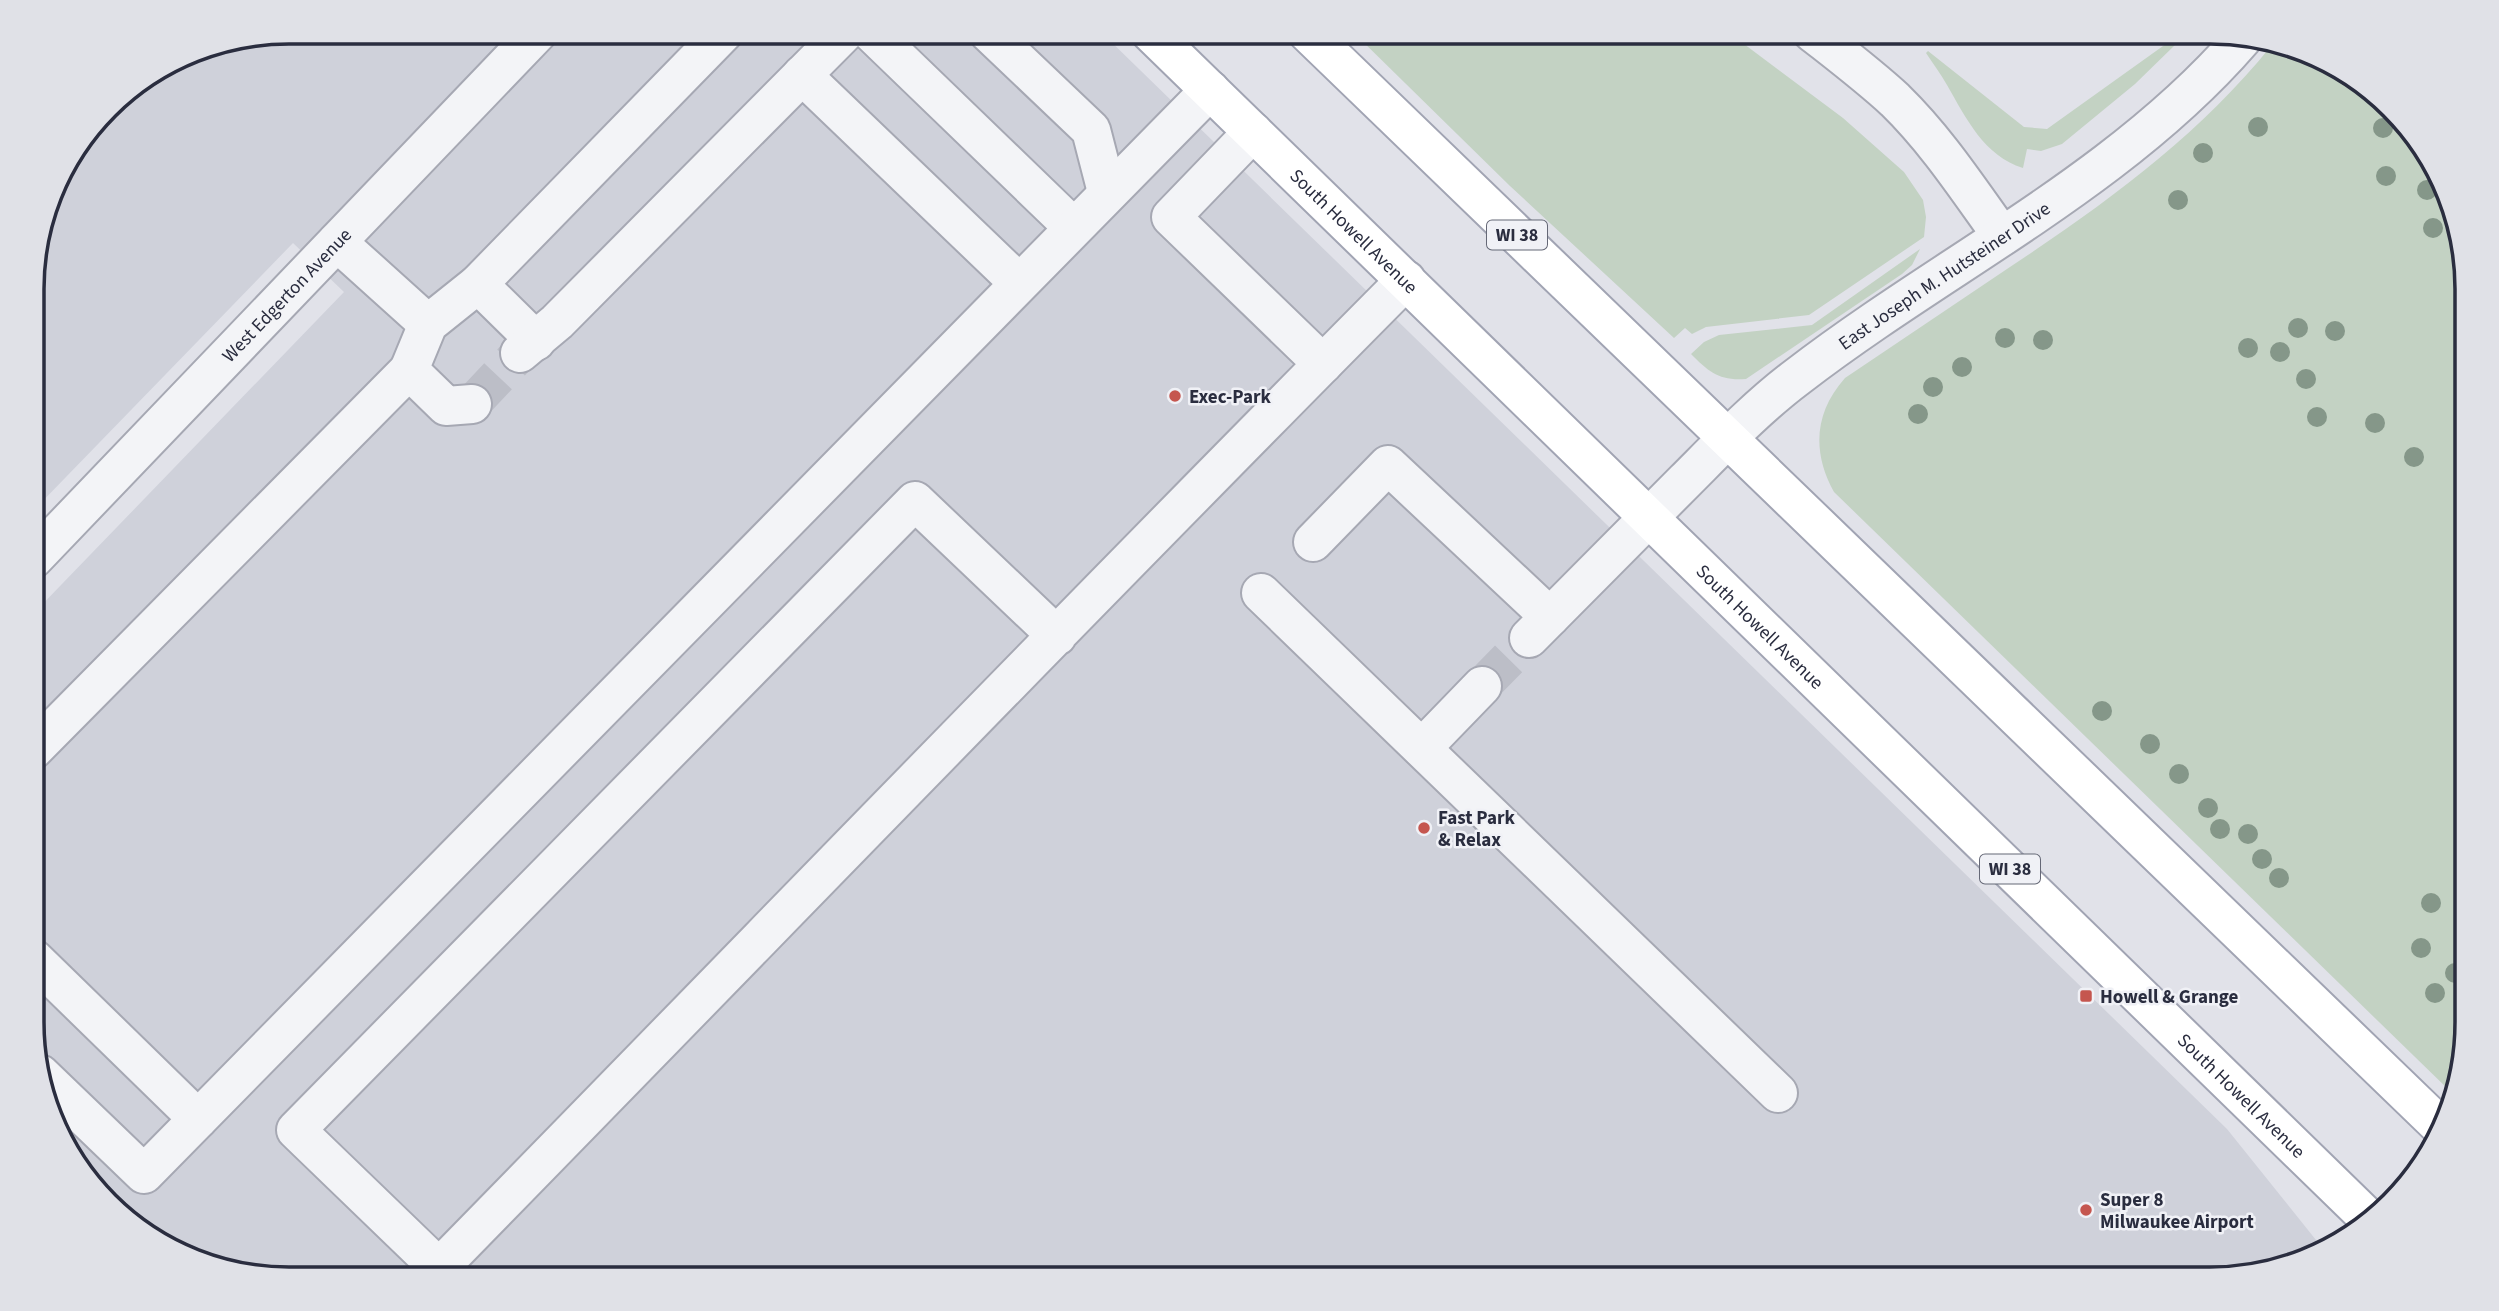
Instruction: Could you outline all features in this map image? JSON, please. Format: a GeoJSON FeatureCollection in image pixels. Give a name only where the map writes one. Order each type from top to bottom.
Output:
{"type":"FeatureCollection","features":[{"type":"Feature","properties":{"kind":"main road","name":"South Howell Avenue"},"geometry":{"type":"LineString","coordinates":[[1162,44],[2363,1213]]}},
{"type":"Feature","properties":{"kind":"main road","name":"WI 38"},"geometry":{"type":"LineString","coordinates":[[1319,44],[2434,1121]]}},
{"type":"Feature","properties":{"kind":"street","name":"West Edgerton Avenue"},"geometry":{"type":"LineString","coordinates":[[44,548],[527,44]]}},
{"type":"Feature","properties":{"kind":"street"},"geometry":{"type":"LineString","coordinates":[[44,739],[409,370],[428,324],[478,284],[712,44]]}},
{"type":"Feature","properties":{"kind":"street"},"geometry":{"type":"LineString","coordinates":[[478,284],[528,347],[558,322],[833,44]]}},
{"type":"Feature","properties":{"kind":"street"},"geometry":{"type":"LineString","coordinates":[[883,44],[1073,227]]}},
{"type":"Feature","properties":{"kind":"street"},"geometry":{"type":"LineString","coordinates":[[1001,44],[1091,130],[1107,192]]}},
{"type":"Feature","properties":{"kind":"street"},"geometry":{"type":"LineString","coordinates":[[1827,44],[1868,76],[1920,127],[1948,160],[2002,236]]}},
{"type":"Feature","properties":{"kind":"street","name":"East Joseph M. Hutsteiner Drive"},"geometry":{"type":"LineString","coordinates":[[1313,542],[1388,465],[1539,628],[1727,439],[1796,377],[2104,167],[2168,113],[2235,46]]}},
{"type":"Feature","properties":{"kind":"street"},"geometry":{"type":"LineString","coordinates":[[802,75],[1018,282]]}},
{"type":"Feature","properties":{"kind":"street"},"geometry":{"type":"LineString","coordinates":[[53,1086],[144,1174],[1018,282],[1210,90]]}},
{"type":"Feature","properties":{"kind":"street"},"geometry":{"type":"LineString","coordinates":[[1254,132],[1171,218],[1323,364]]}},
{"type":"Feature","properties":{"kind":"street"},"geometry":{"type":"LineString","coordinates":[[337,242],[428,324]]}},
{"type":"Feature","properties":{"kind":"street"},"geometry":{"type":"LineString","coordinates":[[440,1267],[1405,280]]}},
{"type":"Feature","properties":{"kind":"street"},"geometry":{"type":"LineString","coordinates":[[409,370],[446,406],[472,404]]}},
{"type":"Feature","properties":{"kind":"street"},"geometry":{"type":"LineString","coordinates":[[438,1267],[296,1130],[915,501],[1057,636]]}},
{"type":"Feature","properties":{"kind":"street"},"geometry":{"type":"LineString","coordinates":[[1261,593],[1778,1093]]}},
{"type":"Feature","properties":{"kind":"street"},"geometry":{"type":"LineString","coordinates":[[1422,748],[1482,686]]}},
{"type":"Feature","properties":{"kind":"street"},"geometry":{"type":"LineString","coordinates":[[44,969],[198,1119]]}},
{"type":"Feature","properties":{"kind":"shaded area"},"geometry":{"type":"Polygon","coordinates":[[[288,44],[1113,44],[2227,1129],[2318,1242],[2258,1263],[2227,1267],[272,1267],[241,1263],[180,1242],[127,1207],[104,1184],[69,1131],[48,1070],[44,1023],[44,603],[344,292],[293,243],[44,500],[44,272],[52,225],[69,180],[94,139],[127,104],[180,69],[241,48],[288,44]]]}},
{"type":"Feature","properties":{"kind":"green space"},"geometry":{"type":"Polygon","coordinates":[[[1365,44],[1744,44],[1843,118],[1904,172],[1923,200],[1926,217],[1924,237],[1809,315],[1706,327],[1692,334],[1685,328],[1674,338],[1510,186],[1365,44]]]}},
{"type":"Feature","properties":{"kind":"green space"},"geometry":{"type":"Polygon","coordinates":[[[2166,44],[2175,45],[2135,84],[2062,144],[2041,151],[2027,149],[2023,168],[1997,155],[1987,145],[1961,110],[1926,53],[1928,51],[2024,127],[2047,129],[2166,44]]]}},
{"type":"Feature","properties":{"kind":"green space"},"geometry":{"type":"Polygon","coordinates":[[[2267,51],[2319,69],[2346,85],[2372,104],[2405,139],[2437,195],[2447,225],[2455,288],[2455,1023],[2446,1088],[1834,492],[1822,462],[1822,419],[1827,405],[1845,378],[2112,196],[2180,140],[2267,51]]]}},
{"type":"Feature","properties":{"kind":"green space"},"geometry":{"type":"Polygon","coordinates":[[[1920,249],[1912,265],[1902,274],[1746,379],[1721,377],[1703,366],[1691,354],[1704,342],[1719,335],[1812,325],[1920,249]]]}},
{"type":"Feature","properties":{"kind":"tunnel"},"geometry":{"type":"LineString","coordinates":[[472,404],[520,353]]}},
{"type":"Feature","properties":{"kind":"tunnel"},"geometry":{"type":"LineString","coordinates":[[1482,686],[1529,638]]}},
{"type":"Feature","properties":{"kind":"place","name":"Exec-Park"},"geometry":{"type":"Point","coordinates":[1175,396]}},
{"type":"Feature","properties":{"kind":"place","name":"Fast Park & Relax"},"geometry":{"type":"Point","coordinates":[1424,828]}},
{"type":"Feature","properties":{"kind":"place","name":"Howell & Grange"},"geometry":{"type":"Point","coordinates":[2086,996]}},
{"type":"Feature","properties":{"kind":"place","name":"Super 8 Milwaukee Airport"},"geometry":{"type":"Point","coordinates":[2086,1210]}}]}
